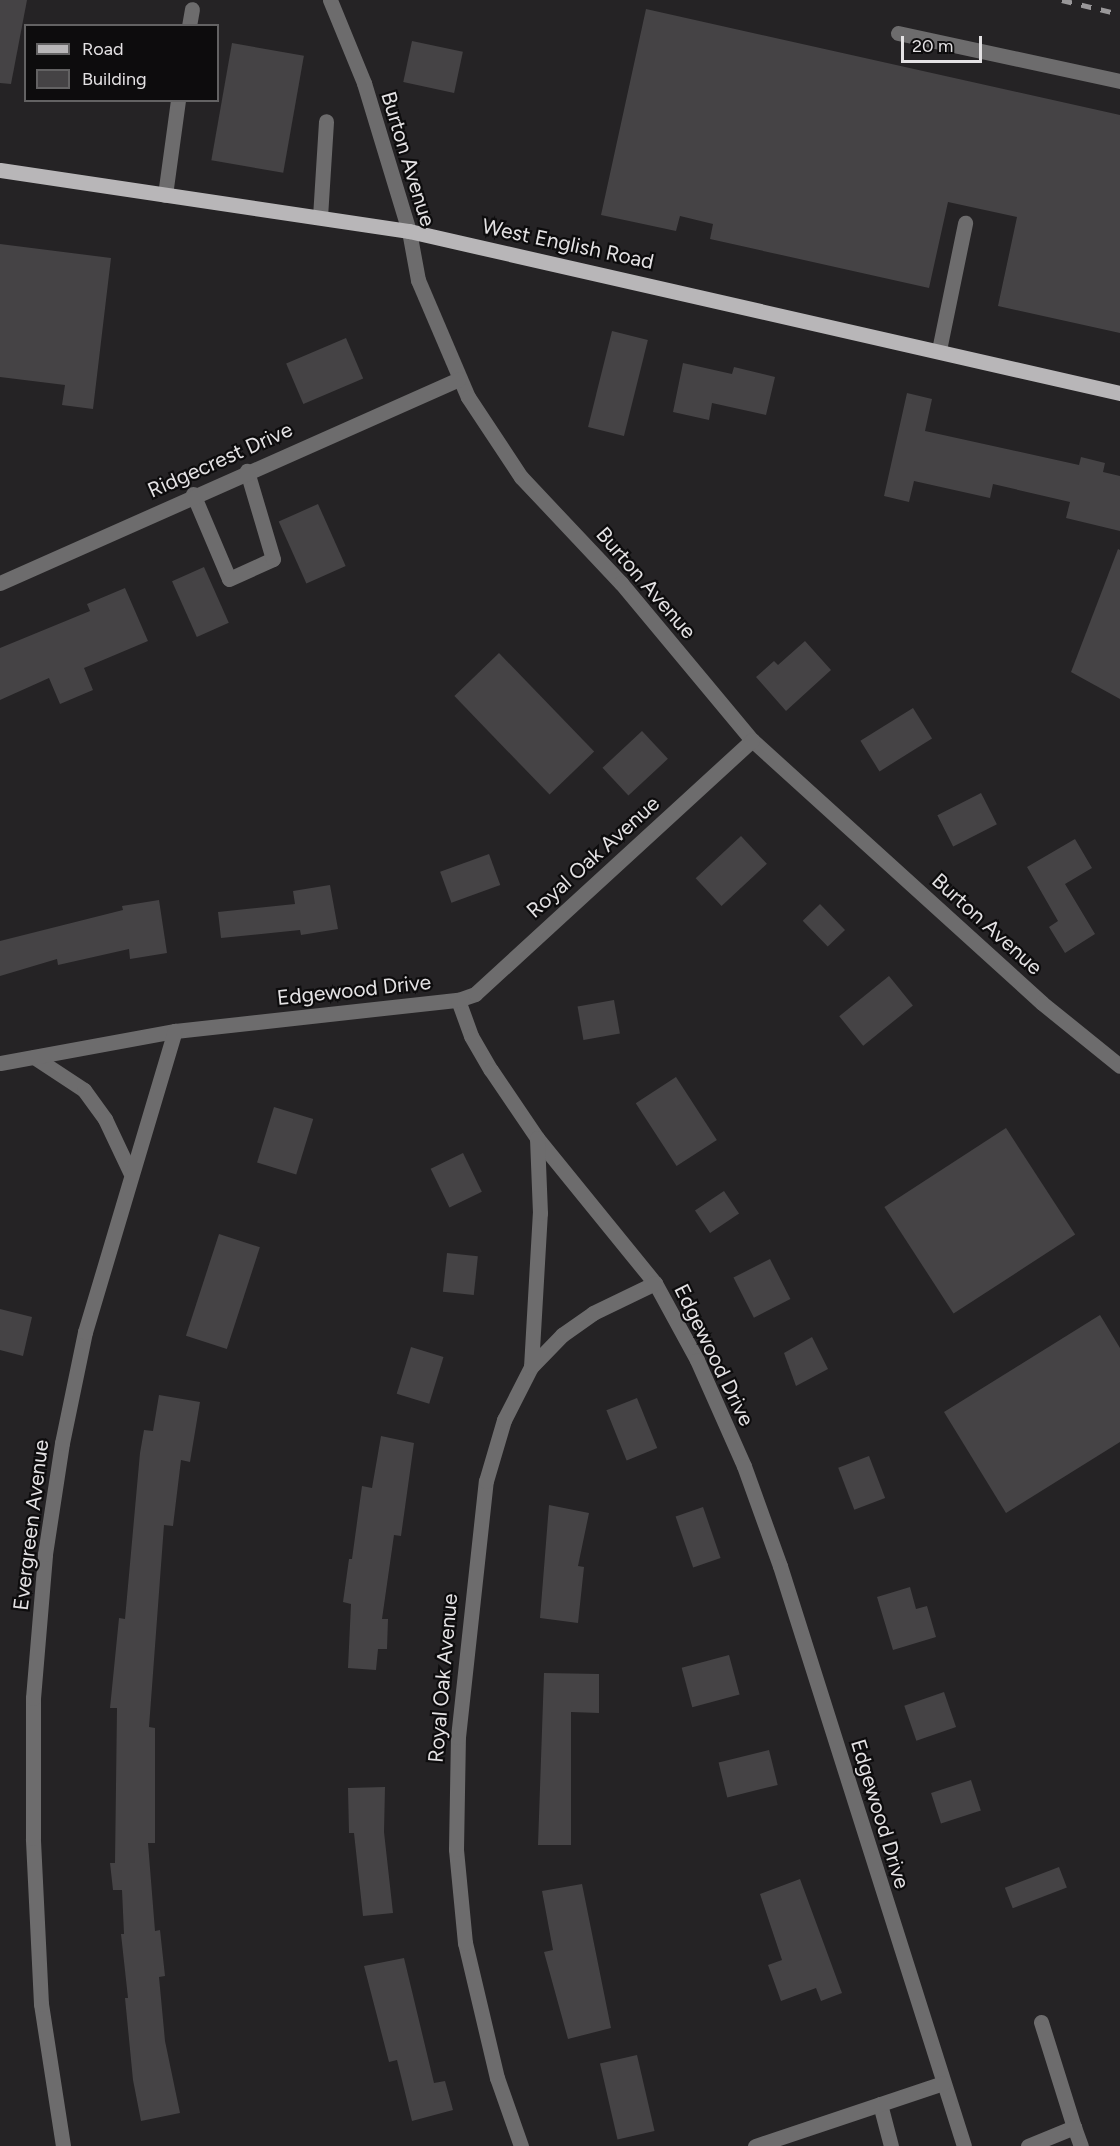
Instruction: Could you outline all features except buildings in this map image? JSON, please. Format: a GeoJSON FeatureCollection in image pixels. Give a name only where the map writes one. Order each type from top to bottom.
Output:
{"type":"FeatureCollection","features":[{"type":"Feature","properties":{"kind":"main road","name":"West English Road"},"geometry":{"type":"LineString","coordinates":[[0,170],[409,231],[1120,393]]}},
{"type":"Feature","properties":{"kind":"street","name":"Burton Avenue"},"geometry":{"type":"LineString","coordinates":[[330,0],[364,83],[409,231],[418,280],[459,379],[521,477],[621,583],[752,740],[1042,1002],[1120,1066]]}},
{"type":"Feature","properties":{"kind":"street"},"geometry":{"type":"LineString","coordinates":[[189,24],[192,9]]}},
{"type":"Feature","properties":{"kind":"street"},"geometry":{"type":"LineString","coordinates":[[898,33],[1120,81]]}},
{"type":"Feature","properties":{"kind":"street"},"geometry":{"type":"LineString","coordinates":[[165,195],[178,102]]}},
{"type":"Feature","properties":{"kind":"street"},"geometry":{"type":"LineString","coordinates":[[320,218],[326,121]]}},
{"type":"Feature","properties":{"kind":"street"},"geometry":{"type":"LineString","coordinates":[[939,350],[965,223]]}},
{"type":"Feature","properties":{"kind":"street","name":"Ridgecrest Drive"},"geometry":{"type":"LineString","coordinates":[[0,583],[193,494],[459,379]]}},
{"type":"Feature","properties":{"kind":"street"},"geometry":{"type":"LineString","coordinates":[[193,494],[229,579],[273,559],[247,471]]}},
{"type":"Feature","properties":{"kind":"street","name":"Royal Oak Avenue"},"geometry":{"type":"LineString","coordinates":[[458,1000],[475,994],[752,740]]}},
{"type":"Feature","properties":{"kind":"street","name":"Edgewood Drive"},"geometry":{"type":"LineString","coordinates":[[0,1063],[175,1031],[458,1000],[471,1036],[537,1138],[655,1283],[697,1360],[744,1466],[776,1555],[964,2146]]}},
{"type":"Feature","properties":{"kind":"street","name":"Evergreen Avenue"},"geometry":{"type":"LineString","coordinates":[[63,2146],[41,2004],[33,1838],[33,1698],[45,1554],[62,1443],[85,1332],[130,1172],[175,1031]]}},
{"type":"Feature","properties":{"kind":"street"},"geometry":{"type":"LineString","coordinates":[[34,1056],[84,1090],[105,1119],[130,1172]]}},
{"type":"Feature","properties":{"kind":"street"},"geometry":{"type":"LineString","coordinates":[[531,1367],[540,1213],[537,1138]]}},
{"type":"Feature","properties":{"kind":"street","name":"Royal Oak Avenue"},"geometry":{"type":"LineString","coordinates":[[521,2146],[497,2078],[465,1943],[455,1795],[471,1602],[486,1481],[504,1420],[531,1367],[562,1335],[593,1313],[655,1283]]}},
{"type":"Feature","properties":{"kind":"street"},"geometry":{"type":"LineString","coordinates":[[1041,2022],[1081,2146]]}},
{"type":"Feature","properties":{"kind":"street"},"geometry":{"type":"LineString","coordinates":[[755,2146],[943,2083]]}},
{"type":"Feature","properties":{"kind":"street"},"geometry":{"type":"LineString","coordinates":[[880,2104],[891,2146]]}},
{"type":"Feature","properties":{"kind":"street"},"geometry":{"type":"LineString","coordinates":[[1028,2146],[1074,2127]]}},
{"type":"Feature","properties":{"kind":"railway"},"geometry":{"type":"LineString","coordinates":[[1062,0],[1120,14]]}}]}
